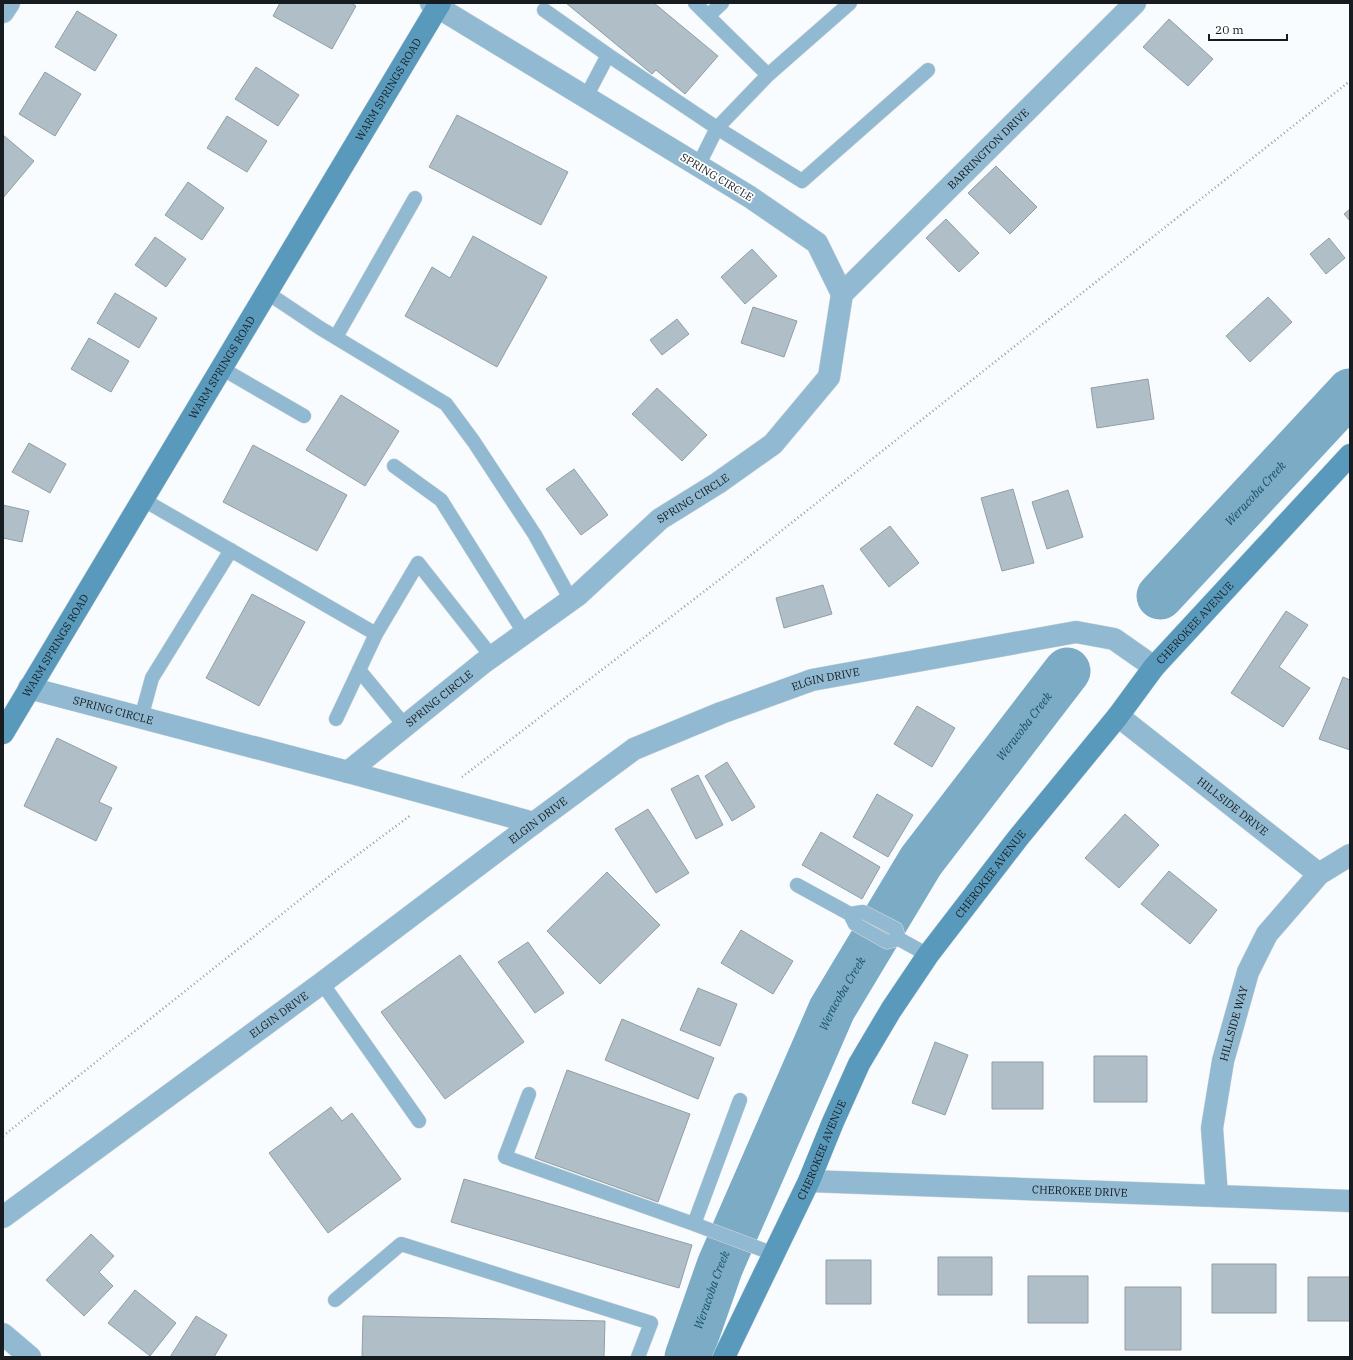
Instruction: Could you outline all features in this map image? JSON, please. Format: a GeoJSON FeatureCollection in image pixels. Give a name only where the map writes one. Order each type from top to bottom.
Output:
{"type":"FeatureCollection","features":[{"type":"Feature","properties":{"kind":"street"},"geometry":{"type":"LineString","coordinates":[[3,12],[9,3]]}},
{"type":"Feature","properties":{"kind":"street","name":"BARRINGTON DRIVE"},"geometry":{"type":"LineString","coordinates":[[842,294],[1135,3]]}},
{"type":"Feature","properties":{"kind":"street","name":"SPRING CIRCLE"},"geometry":{"type":"LineString","coordinates":[[29,688],[348,772],[492,657],[571,600],[660,519],[718,483],[773,444],[829,377],[842,294],[817,243],[750,197],[436,4]]}},
{"type":"Feature","properties":{"kind":"street","name":"WARM SPRINGS ROAD"},"geometry":{"type":"LineString","coordinates":[[3,733],[436,4]]}},
{"type":"Feature","properties":{"kind":"street","name":"CHEROKEE AVENUE"},"geometry":{"type":"LineString","coordinates":[[724,1357],[809,1181],[859,1064],[891,1010],[928,955],[1018,838],[1118,716],[1154,667],[1350,455]]}},
{"type":"Feature","properties":{"kind":"street","name":"ELGIN DRIVE"},"geometry":{"type":"LineString","coordinates":[[3,1217],[322,983],[534,823],[634,750],[721,713],[812,680],[1076,632],[1114,639],[1154,667]]}},
{"type":"Feature","properties":{"kind":"street","name":"HILLSIDE DRIVE"},"geometry":{"type":"LineString","coordinates":[[1118,716],[1319,874]]}},
{"type":"Feature","properties":{"kind":"street"},"geometry":{"type":"LineString","coordinates":[[348,772],[534,823]]}},
{"type":"Feature","properties":{"kind":"street"},"geometry":{"type":"LineString","coordinates":[[1319,874],[1350,855]]}},
{"type":"Feature","properties":{"kind":"street","name":"HILLSIDE WAY"},"geometry":{"type":"LineString","coordinates":[[1217,1196],[1212,1128],[1223,1061],[1248,972],[1268,934],[1319,874]]}},
{"type":"Feature","properties":{"kind":"street","name":"CHEROKEE DRIVE"},"geometry":{"type":"LineString","coordinates":[[809,1181],[1350,1201]]}},
{"type":"Feature","properties":{"kind":"street"},"geometry":{"type":"LineString","coordinates":[[3,1334],[30,1357]]}},
{"type":"Feature","properties":{"kind":"lane"},"geometry":{"type":"LineString","coordinates":[[695,3],[768,75]]}},
{"type":"Feature","properties":{"kind":"lane"},"geometry":{"type":"LineString","coordinates":[[708,16],[722,3]]}},
{"type":"Feature","properties":{"kind":"lane"},"geometry":{"type":"LineString","coordinates":[[698,166],[717,128],[768,75],[850,3]]}},
{"type":"Feature","properties":{"kind":"lane"},"geometry":{"type":"LineString","coordinates":[[544,10],[717,128],[802,181],[928,70]]}},
{"type":"Feature","properties":{"kind":"lane"},"geometry":{"type":"LineString","coordinates":[[586,97],[608,55]]}},
{"type":"Feature","properties":{"kind":"lane"},"geometry":{"type":"LineString","coordinates":[[336,337],[415,198]]}},
{"type":"Feature","properties":{"kind":"lane"},"geometry":{"type":"LineString","coordinates":[[266,292],[336,337],[446,404],[474,442],[535,534],[571,600]]}},
{"type":"Feature","properties":{"kind":"lane"},"geometry":{"type":"LineString","coordinates":[[221,368],[304,416]]}},
{"type":"Feature","properties":{"kind":"lane"},"geometry":{"type":"LineString","coordinates":[[394,466],[441,500],[525,634]]}},
{"type":"Feature","properties":{"kind":"lane"},"geometry":{"type":"LineString","coordinates":[[142,498],[376,634]]}},
{"type":"Feature","properties":{"kind":"lane"},"geometry":{"type":"LineString","coordinates":[[141,718],[152,678],[231,550]]}},
{"type":"Feature","properties":{"kind":"lane"},"geometry":{"type":"LineString","coordinates":[[336,720],[376,634],[418,563],[492,657]]}},
{"type":"Feature","properties":{"kind":"lane"},"geometry":{"type":"LineString","coordinates":[[359,670],[405,726]]}},
{"type":"Feature","properties":{"kind":"lane"},"geometry":{"type":"LineString","coordinates":[[796,885],[850,914],[864,912],[896,929],[899,939],[928,955]]}},
{"type":"Feature","properties":{"kind":"lane"},"geometry":{"type":"LineString","coordinates":[[322,983],[419,1121]]}},
{"type":"Feature","properties":{"kind":"lane"},"geometry":{"type":"LineString","coordinates":[[529,1094],[505,1157],[774,1254]]}},
{"type":"Feature","properties":{"kind":"lane"},"geometry":{"type":"LineString","coordinates":[[694,1224],[740,1100]]}},
{"type":"Feature","properties":{"kind":"lane"},"geometry":{"type":"LineString","coordinates":[[335,1300],[401,1244],[651,1323],[638,1357]]}},
{"type":"Feature","properties":{"kind":"path"},"geometry":{"type":"LineString","coordinates":[[3,1136],[341,867],[436,797],[723,577],[1350,81]]}},
{"type":"Feature","properties":{"kind":"building"},"geometry":{"type":"Polygon","coordinates":[[[280,3],[351,3],[356,6],[332,49],[273,16],[280,3]]]}},
{"type":"Feature","properties":{"kind":"building"},"geometry":{"type":"Polygon","coordinates":[[[566,3],[654,3],[718,56],[685,94],[656,70],[652,74],[566,3]]]}},
{"type":"Feature","properties":{"kind":"building"},"geometry":{"type":"Polygon","coordinates":[[[77,11],[117,35],[95,71],[55,47],[77,11]]]}},
{"type":"Feature","properties":{"kind":"building"},"geometry":{"type":"Polygon","coordinates":[[[1169,19],[1213,59],[1188,86],[1143,47],[1169,19]]]}},
{"type":"Feature","properties":{"kind":"building"},"geometry":{"type":"Polygon","coordinates":[[[256,67],[299,95],[278,126],[235,99],[256,67]]]}},
{"type":"Feature","properties":{"kind":"building"},"geometry":{"type":"Polygon","coordinates":[[[45,72],[81,94],[55,136],[19,114],[45,72]]]}},
{"type":"Feature","properties":{"kind":"building"},"geometry":{"type":"Polygon","coordinates":[[[457,115],[568,172],[541,225],[429,167],[457,115]]]}},
{"type":"Feature","properties":{"kind":"building"},"geometry":{"type":"Polygon","coordinates":[[[227,116],[267,141],[247,172],[207,148],[227,116]]]}},
{"type":"Feature","properties":{"kind":"building"},"geometry":{"type":"Polygon","coordinates":[[[3,135],[34,161],[3,198],[3,135]]]}},
{"type":"Feature","properties":{"kind":"building"},"geometry":{"type":"Polygon","coordinates":[[[996,166],[1037,207],[1010,234],[968,193],[996,166]]]}},
{"type":"Feature","properties":{"kind":"building"},"geometry":{"type":"Polygon","coordinates":[[[188,182],[224,208],[202,240],[165,215],[188,182]]]}},
{"type":"Feature","properties":{"kind":"building"},"geometry":{"type":"Polygon","coordinates":[[[1350,209],[1350,221],[1344,214],[1350,209]]]}},
{"type":"Feature","properties":{"kind":"building"},"geometry":{"type":"Polygon","coordinates":[[[946,219],[979,253],[959,272],[926,238],[946,219]]]}},
{"type":"Feature","properties":{"kind":"building"},"geometry":{"type":"Polygon","coordinates":[[[473,236],[547,277],[497,367],[405,316],[432,267],[450,278],[473,236]]]}},
{"type":"Feature","properties":{"kind":"building"},"geometry":{"type":"Polygon","coordinates":[[[155,237],[186,259],[166,287],[135,265],[155,237]]]}},
{"type":"Feature","properties":{"kind":"building"},"geometry":{"type":"Polygon","coordinates":[[[1329,238],[1345,258],[1326,274],[1310,254],[1329,238]]]}},
{"type":"Feature","properties":{"kind":"building"},"geometry":{"type":"Polygon","coordinates":[[[752,249],[777,276],[745,304],[721,277],[752,249]]]}},
{"type":"Feature","properties":{"kind":"building"},"geometry":{"type":"Polygon","coordinates":[[[115,293],[157,318],[139,348],[97,323],[115,293]]]}},
{"type":"Feature","properties":{"kind":"building"},"geometry":{"type":"Polygon","coordinates":[[[1268,297],[1292,322],[1250,362],[1226,336],[1268,297]]]}},
{"type":"Feature","properties":{"kind":"building"},"geometry":{"type":"Polygon","coordinates":[[[753,307],[797,321],[784,357],[741,343],[753,307]]]}},
{"type":"Feature","properties":{"kind":"building"},"geometry":{"type":"Polygon","coordinates":[[[677,319],[689,334],[662,355],[650,340],[677,319]]]}},
{"type":"Feature","properties":{"kind":"building"},"geometry":{"type":"Polygon","coordinates":[[[89,338],[129,361],[111,392],[71,369],[89,338]]]}},
{"type":"Feature","properties":{"kind":"building"},"geometry":{"type":"Polygon","coordinates":[[[1148,379],[1154,419],[1097,428],[1091,388],[1148,379]]]}},
{"type":"Feature","properties":{"kind":"building"},"geometry":{"type":"Polygon","coordinates":[[[657,388],[707,435],[682,461],[632,414],[657,388]]]}},
{"type":"Feature","properties":{"kind":"building"},"geometry":{"type":"Polygon","coordinates":[[[341,395],[399,431],[365,486],[306,450],[341,395]]]}},
{"type":"Feature","properties":{"kind":"building"},"geometry":{"type":"Polygon","coordinates":[[[29,443],[66,464],[50,493],[12,472],[29,443]]]}},
{"type":"Feature","properties":{"kind":"building"},"geometry":{"type":"Polygon","coordinates":[[[253,445],[347,495],[317,551],[223,502],[253,445]]]}},
{"type":"Feature","properties":{"kind":"building"},"geometry":{"type":"Polygon","coordinates":[[[574,469],[608,515],[581,535],[546,489],[574,469]]]}},
{"type":"Feature","properties":{"kind":"building"},"geometry":{"type":"Polygon","coordinates":[[[1013,489],[1034,563],[1002,571],[981,498],[1013,489]]]}},
{"type":"Feature","properties":{"kind":"building"},"geometry":{"type":"Polygon","coordinates":[[[1068,490],[1083,537],[1047,549],[1032,502],[1068,490]]]}},
{"type":"Feature","properties":{"kind":"building"},"geometry":{"type":"Polygon","coordinates":[[[3,505],[29,511],[22,542],[3,538],[3,505]]]}},
{"type":"Feature","properties":{"kind":"building"},"geometry":{"type":"Polygon","coordinates":[[[890,526],[919,563],[889,587],[860,549],[890,526]]]}},
{"type":"Feature","properties":{"kind":"building"},"geometry":{"type":"Polygon","coordinates":[[[823,585],[832,614],[784,628],[776,598],[823,585]]]}},
{"type":"Feature","properties":{"kind":"building"},"geometry":{"type":"Polygon","coordinates":[[[252,594],[305,622],[259,706],[206,678],[252,594]]]}},
{"type":"Feature","properties":{"kind":"building"},"geometry":{"type":"Polygon","coordinates":[[[1286,611],[1308,625],[1279,667],[1310,688],[1283,727],[1231,693],[1286,611]]]}},
{"type":"Feature","properties":{"kind":"building"},"geometry":{"type":"Polygon","coordinates":[[[1343,677],[1350,680],[1350,750],[1319,739],[1343,677]]]}},
{"type":"Feature","properties":{"kind":"building"},"geometry":{"type":"Polygon","coordinates":[[[917,706],[955,728],[932,767],[894,744],[917,706]]]}},
{"type":"Feature","properties":{"kind":"building"},"geometry":{"type":"Polygon","coordinates":[[[57,738],[117,767],[99,802],[112,808],[96,841],[24,806],[57,738]]]}},
{"type":"Feature","properties":{"kind":"building"},"geometry":{"type":"Polygon","coordinates":[[[727,762],[755,807],[732,821],[705,776],[727,762]]]}},
{"type":"Feature","properties":{"kind":"building"},"geometry":{"type":"Polygon","coordinates":[[[698,775],[723,825],[696,839],[671,789],[698,775]]]}},
{"type":"Feature","properties":{"kind":"building"},"geometry":{"type":"Polygon","coordinates":[[[877,794],[913,815],[888,857],[853,837],[877,794]]]}},
{"type":"Feature","properties":{"kind":"building"},"geometry":{"type":"Polygon","coordinates":[[[648,809],[689,873],[656,893],[615,829],[648,809]]]}},
{"type":"Feature","properties":{"kind":"building"},"geometry":{"type":"Polygon","coordinates":[[[1125,814],[1159,845],[1119,888],[1085,858],[1125,814]]]}},
{"type":"Feature","properties":{"kind":"building"},"geometry":{"type":"Polygon","coordinates":[[[821,832],[880,867],[862,899],[802,865],[821,832]]]}},
{"type":"Feature","properties":{"kind":"building"},"geometry":{"type":"Polygon","coordinates":[[[1169,871],[1217,910],[1190,944],[1141,904],[1169,871]]]}},
{"type":"Feature","properties":{"kind":"building"},"geometry":{"type":"Polygon","coordinates":[[[607,872],[660,925],[600,984],[547,931],[607,872]]]}},
{"type":"Feature","properties":{"kind":"building"},"geometry":{"type":"Polygon","coordinates":[[[741,930],[793,961],[773,994],[721,963],[741,930]]]}},
{"type":"Feature","properties":{"kind":"building"},"geometry":{"type":"Polygon","coordinates":[[[528,942],[564,993],[535,1013],[498,962],[528,942]]]}},
{"type":"Feature","properties":{"kind":"building"},"geometry":{"type":"Polygon","coordinates":[[[460,955],[524,1042],[445,1099],[381,1012],[460,955]]]}},
{"type":"Feature","properties":{"kind":"building"},"geometry":{"type":"Polygon","coordinates":[[[698,988],[737,1004],[720,1046],[680,1030],[698,988]]]}},
{"type":"Feature","properties":{"kind":"building"},"geometry":{"type":"Polygon","coordinates":[[[622,1019],[714,1058],[698,1099],[605,1060],[622,1019]]]}},
{"type":"Feature","properties":{"kind":"building"},"geometry":{"type":"Polygon","coordinates":[[[935,1042],[968,1055],[945,1115],[912,1103],[935,1042]]]}},
{"type":"Feature","properties":{"kind":"building"},"geometry":{"type":"Polygon","coordinates":[[[1094,1056],[1147,1056],[1147,1102],[1094,1102],[1094,1056]]]}},
{"type":"Feature","properties":{"kind":"building"},"geometry":{"type":"Polygon","coordinates":[[[992,1062],[1043,1062],[1043,1109],[992,1109],[992,1062]]]}},
{"type":"Feature","properties":{"kind":"building"},"geometry":{"type":"Polygon","coordinates":[[[567,1070],[690,1114],[658,1202],[535,1158],[567,1070]]]}},
{"type":"Feature","properties":{"kind":"building"},"geometry":{"type":"Polygon","coordinates":[[[331,1107],[342,1121],[352,1113],[401,1179],[328,1233],[269,1153],[331,1107]]]}},
{"type":"Feature","properties":{"kind":"building"},"geometry":{"type":"Polygon","coordinates":[[[464,1179],[692,1245],[679,1288],[451,1222],[464,1179]]]}},
{"type":"Feature","properties":{"kind":"building"},"geometry":{"type":"Polygon","coordinates":[[[91,1234],[114,1256],[99,1272],[113,1286],[84,1316],[46,1280],[91,1234]]]}},
{"type":"Feature","properties":{"kind":"building"},"geometry":{"type":"Polygon","coordinates":[[[938,1257],[992,1257],[992,1295],[938,1295],[938,1257]]]}},
{"type":"Feature","properties":{"kind":"building"},"geometry":{"type":"Polygon","coordinates":[[[826,1260],[871,1260],[871,1304],[826,1304],[826,1260]]]}},
{"type":"Feature","properties":{"kind":"building"},"geometry":{"type":"Polygon","coordinates":[[[1212,1264],[1276,1264],[1276,1313],[1212,1313],[1212,1264]]]}},
{"type":"Feature","properties":{"kind":"building"},"geometry":{"type":"Polygon","coordinates":[[[1028,1276],[1088,1276],[1088,1323],[1028,1323],[1028,1276]]]}},
{"type":"Feature","properties":{"kind":"building"},"geometry":{"type":"Polygon","coordinates":[[[1308,1277],[1350,1277],[1350,1321],[1308,1321],[1308,1277]]]}},
{"type":"Feature","properties":{"kind":"building"},"geometry":{"type":"Polygon","coordinates":[[[1125,1287],[1181,1287],[1181,1350],[1125,1350],[1125,1287]]]}},
{"type":"Feature","properties":{"kind":"building"},"geometry":{"type":"Polygon","coordinates":[[[135,1290],[176,1323],[150,1356],[108,1323],[135,1290]]]}},
{"type":"Feature","properties":{"kind":"building"},"geometry":{"type":"Polygon","coordinates":[[[196,1316],[227,1335],[214,1357],[170,1357],[196,1316]]]}},
{"type":"Feature","properties":{"kind":"building"},"geometry":{"type":"Polygon","coordinates":[[[363,1316],[605,1321],[604,1357],[362,1357],[363,1316]]]}},
{"type":"Feature","properties":{"kind":"waterway","name":"Weracoba Creek"},"geometry":{"type":"LineString","coordinates":[[1160,596],[1350,392]]}},
{"type":"Feature","properties":{"kind":"waterway","name":"Weracoba Creek"},"geometry":{"type":"LineString","coordinates":[[688,1357],[720,1266],[832,1009],[921,861],[1067,671]]}}]}
